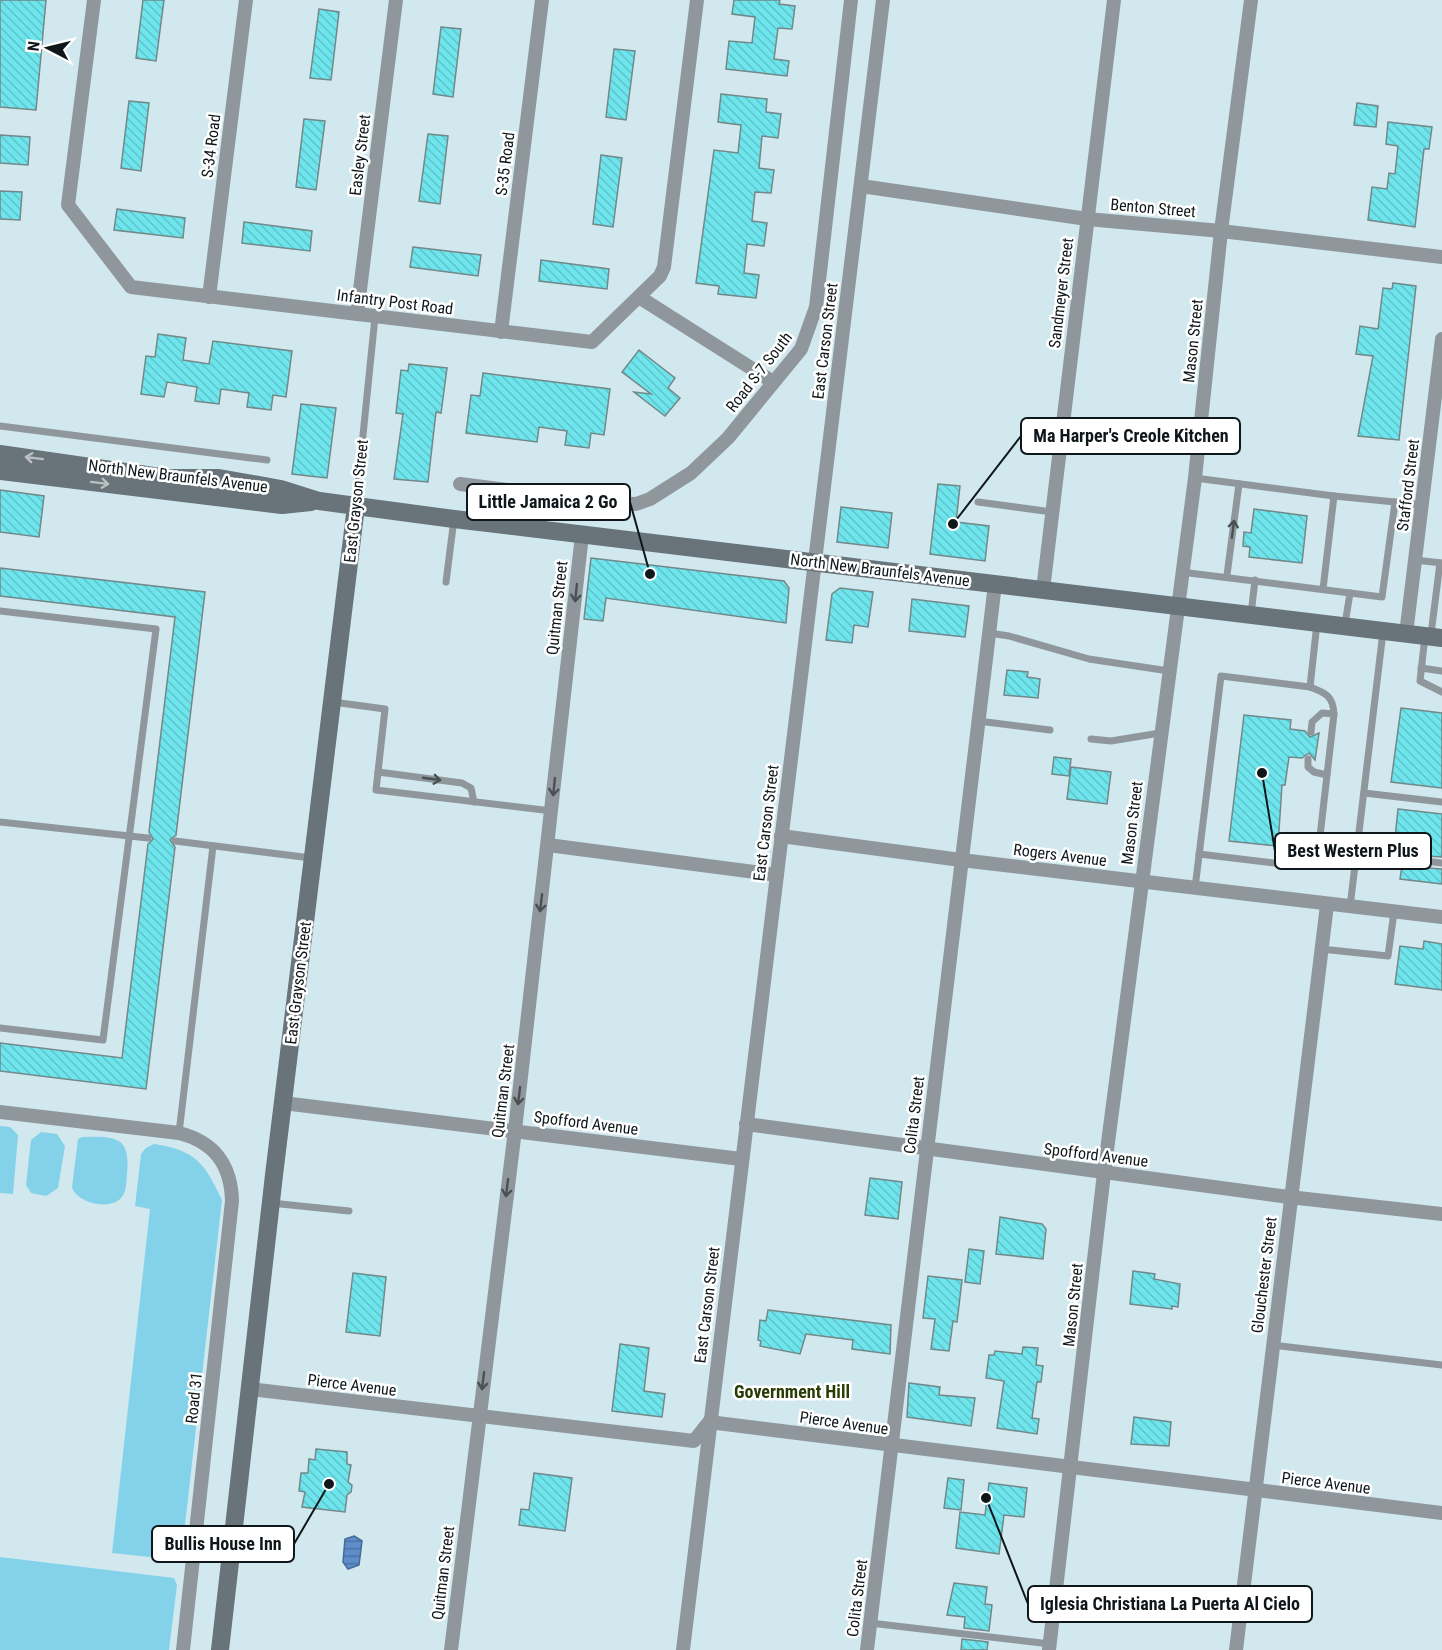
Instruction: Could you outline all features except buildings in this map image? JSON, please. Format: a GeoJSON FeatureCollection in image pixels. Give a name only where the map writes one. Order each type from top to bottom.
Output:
{"type":"FeatureCollection","features":[{"type":"Feature","properties":{"kind":"street","name":"Infantry Post Road"},"geometry":{"type":"LineString","coordinates":[[94,0],[68,205],[130,287],[592,342],[660,276],[664,267],[697,0]]}},
{"type":"Feature","properties":{"kind":"street","name":"S-34 Road"},"geometry":{"type":"LineString","coordinates":[[209,297],[246,0]]}},
{"type":"Feature","properties":{"kind":"street","name":"Easley Street"},"geometry":{"type":"LineString","coordinates":[[357,314],[396,0]]}},
{"type":"Feature","properties":{"kind":"street","name":"S-35 Road"},"geometry":{"type":"LineString","coordinates":[[501,332],[542,0]]}},
{"type":"Feature","properties":{"kind":"street","name":"Road S-7 South"},"geometry":{"type":"LineString","coordinates":[[460,484],[609,503],[636,504],[650,499],[691,473],[728,438],[801,349],[816,306],[851,0]]}},
{"type":"Feature","properties":{"kind":"street","name":"East Carson Street"},"geometry":{"type":"LineString","coordinates":[[683,1650],[884,0]]}},
{"type":"Feature","properties":{"kind":"street","name":"Sandmeyer Street"},"geometry":{"type":"LineString","coordinates":[[1043,590],[1114,0]]}},
{"type":"Feature","properties":{"kind":"street","name":"Mason Street"},"geometry":{"type":"LineString","coordinates":[[1049,1647],[1104,1173],[1176,607],[1195,478],[1221,231],[1251,0]]}},
{"type":"Feature","properties":{"kind":"street","name":"Benton Street"},"geometry":{"type":"LineString","coordinates":[[861,186],[1087,219],[1221,231],[1442,257]]}},
{"type":"Feature","properties":{"kind":"street"},"geometry":{"type":"LineString","coordinates":[[639,297],[773,382]]}},
{"type":"Feature","properties":{"kind":"street","name":"Stafford Street"},"geometry":{"type":"LineString","coordinates":[[1406,634],[1442,339]]}},
{"type":"Feature","properties":{"kind":"street","name":"North New Braunfels Avenue"},"geometry":{"type":"LineString","coordinates":[[0,454],[62,470],[282,505],[319,501],[582,535],[1432,637]]}},
{"type":"Feature","properties":{"kind":"street","name":"North New Braunfels Avenue"},"geometry":{"type":"LineString","coordinates":[[0,471],[62,470]]}},
{"type":"Feature","properties":{"kind":"street","name":"East Grayson Street"},"geometry":{"type":"LineString","coordinates":[[220,1650],[283,1102],[356,506]]}},
{"type":"Feature","properties":{"kind":"street","name":"Quitman Street"},"geometry":{"type":"LineString","coordinates":[[451,1650],[515,1130],[582,535]]}},
{"type":"Feature","properties":{"kind":"street","name":"Colita Street"},"geometry":{"type":"LineString","coordinates":[[867,1650],[995,584]]}},
{"type":"Feature","properties":{"kind":"street","name":"Rogers Avenue"},"geometry":{"type":"LineString","coordinates":[[781,836],[1327,905],[1442,917]]}},
{"type":"Feature","properties":{"kind":"street"},"geometry":{"type":"LineString","coordinates":[[548,844],[777,875]]}},
{"type":"Feature","properties":{"kind":"street","name":"Glouchester Street"},"geometry":{"type":"LineString","coordinates":[[1236,1650],[1289,1197],[1327,905]]}},
{"type":"Feature","properties":{"kind":"street","name":"Spofford Avenue"},"geometry":{"type":"LineString","coordinates":[[283,1102],[741,1159]]}},
{"type":"Feature","properties":{"kind":"street"},"geometry":{"type":"LineString","coordinates":[[0,1112],[179,1133]]}},
{"type":"Feature","properties":{"kind":"street","name":"Spofford Avenue"},"geometry":{"type":"LineString","coordinates":[[746,1124],[1289,1197],[1442,1214]]}},
{"type":"Feature","properties":{"kind":"street","name":"Road 31"},"geometry":{"type":"LineString","coordinates":[[179,1133],[195,1137],[217,1153],[232,1201],[183,1650]]}},
{"type":"Feature","properties":{"kind":"street","name":"Pierce Avenue"},"geometry":{"type":"LineString","coordinates":[[250,1389],[694,1441],[709,1422],[1442,1513]]}},
{"type":"Feature","properties":{"kind":"lane","name":"East Grayson Street"},"geometry":{"type":"LineString","coordinates":[[356,506],[375,317]]}},
{"type":"Feature","properties":{"kind":"lane"},"geometry":{"type":"LineString","coordinates":[[0,426],[267,460]]}},
{"type":"Feature","properties":{"kind":"lane"},"geometry":{"type":"LineString","coordinates":[[1195,478],[1422,504]]}},
{"type":"Feature","properties":{"kind":"lane"},"geometry":{"type":"LineString","coordinates":[[1227,576],[1239,483]]}},
{"type":"Feature","properties":{"kind":"lane"},"geometry":{"type":"LineString","coordinates":[[1323,589],[1334,495]]}},
{"type":"Feature","properties":{"kind":"lane"},"geometry":{"type":"LineString","coordinates":[[978,502],[1052,512]]}},
{"type":"Feature","properties":{"kind":"lane"},"geometry":{"type":"LineString","coordinates":[[1181,572],[1382,597],[1395,502]]}},
{"type":"Feature","properties":{"kind":"lane"},"geometry":{"type":"LineString","coordinates":[[446,582],[454,519]]}},
{"type":"Feature","properties":{"kind":"lane"},"geometry":{"type":"LineString","coordinates":[[1415,560],[1441,563],[1432,637],[1421,669],[1420,681],[1442,692]]}},
{"type":"Feature","properties":{"kind":"lane"},"geometry":{"type":"LineString","coordinates":[[1250,616],[1255,580]]}},
{"type":"Feature","properties":{"kind":"lane"},"geometry":{"type":"LineString","coordinates":[[1345,627],[1350,593]]}},
{"type":"Feature","properties":{"kind":"lane"},"geometry":{"type":"LineString","coordinates":[[0,611],[156,630],[103,1040],[0,1028]]}},
{"type":"Feature","properties":{"kind":"lane"},"geometry":{"type":"LineString","coordinates":[[1310,687],[1317,623]]}},
{"type":"Feature","properties":{"kind":"lane"},"geometry":{"type":"LineString","coordinates":[[1350,907],[1383,631]]}},
{"type":"Feature","properties":{"kind":"lane"},"geometry":{"type":"LineString","coordinates":[[989,633],[1009,636],[1089,659],[1169,671]]}},
{"type":"Feature","properties":{"kind":"lane"},"geometry":{"type":"LineString","coordinates":[[1421,669],[1442,671]]}},
{"type":"Feature","properties":{"kind":"lane"},"geometry":{"type":"LineString","coordinates":[[1194,888],[1221,676],[1310,687],[1326,693],[1333,700],[1334,714],[1319,844],[1313,859],[1299,866],[1199,854]]}},
{"type":"Feature","properties":{"kind":"lane"},"geometry":{"type":"LineString","coordinates":[[333,702],[385,709],[376,790],[552,811]]}},
{"type":"Feature","properties":{"kind":"lane"},"geometry":{"type":"LineString","coordinates":[[1311,732],[1312,722],[1322,713],[1334,714]]}},
{"type":"Feature","properties":{"kind":"lane"},"geometry":{"type":"LineString","coordinates":[[978,722],[1050,730]]}},
{"type":"Feature","properties":{"kind":"lane"},"geometry":{"type":"LineString","coordinates":[[1091,739],[1111,741],[1160,733]]}},
{"type":"Feature","properties":{"kind":"lane"},"geometry":{"type":"LineString","coordinates":[[1308,759],[1308,767],[1314,772],[1327,775]]}},
{"type":"Feature","properties":{"kind":"lane"},"geometry":{"type":"LineString","coordinates":[[378,772],[462,783],[471,788],[474,802]]}},
{"type":"Feature","properties":{"kind":"lane"},"geometry":{"type":"LineString","coordinates":[[1364,793],[1442,802]]}},
{"type":"Feature","properties":{"kind":"lane"},"geometry":{"type":"LineString","coordinates":[[0,822],[148,838]]}},
{"type":"Feature","properties":{"kind":"lane"},"geometry":{"type":"LineString","coordinates":[[176,841],[314,858]]}},
{"type":"Feature","properties":{"kind":"lane"},"geometry":{"type":"LineString","coordinates":[[179,1133],[213,846]]}},
{"type":"Feature","properties":{"kind":"lane"},"geometry":{"type":"LineString","coordinates":[[1356,853],[1442,862]]}},
{"type":"Feature","properties":{"kind":"lane"},"geometry":{"type":"LineString","coordinates":[[1321,949],[1388,956],[1394,912]]}},
{"type":"Feature","properties":{"kind":"lane"},"geometry":{"type":"LineString","coordinates":[[271,1203],[349,1211]]}},
{"type":"Feature","properties":{"kind":"lane"},"geometry":{"type":"LineString","coordinates":[[1272,1345],[1442,1365]]}},
{"type":"Feature","properties":{"kind":"lane"},"geometry":{"type":"LineString","coordinates":[[870,1623],[1049,1647]]}},
{"type":"Feature","properties":{"kind":"shaded area"},"geometry":{"type":"Polygon","coordinates":[[[0,1126],[10,1127],[18,1135],[13,1194],[0,1193],[0,1126]]]}},
{"type":"Feature","properties":{"kind":"shaded area"},"geometry":{"type":"Polygon","coordinates":[[[41,1132],[57,1134],[65,1146],[58,1188],[46,1196],[31,1193],[26,1185],[31,1140],[41,1132]]]}},
{"type":"Feature","properties":{"kind":"shaded area"},"geometry":{"type":"Polygon","coordinates":[[[82,1137],[112,1138],[123,1145],[128,1161],[125,1192],[119,1200],[107,1204],[92,1203],[79,1197],[72,1187],[78,1139],[82,1137]]]}},
{"type":"Feature","properties":{"kind":"shaded area"},"geometry":{"type":"Polygon","coordinates":[[[154,1144],[180,1150],[197,1161],[210,1177],[222,1200],[182,1551],[178,1557],[169,1559],[112,1553],[150,1209],[135,1206],[141,1154],[154,1144]]]}},
{"type":"Feature","properties":{"kind":"shaded area"},"geometry":{"type":"Polygon","coordinates":[[[354,1536],[362,1541],[359,1565],[348,1569],[343,1562],[345,1539],[354,1536]]]}},
{"type":"Feature","properties":{"kind":"shaded area"},"geometry":{"type":"Polygon","coordinates":[[[0,1557],[174,1578],[177,1585],[169,1650],[0,1650],[0,1557]]]}},
{"type":"Feature","properties":{"kind":"place","name":"Ma Harper's Creole Kitchen"},"geometry":{"type":"Point","coordinates":[953,524]}},
{"type":"Feature","properties":{"kind":"place","name":"Little Jamaica 2 Go"},"geometry":{"type":"Point","coordinates":[650,574]}},
{"type":"Feature","properties":{"kind":"place","name":"Best Western Plus"},"geometry":{"type":"Point","coordinates":[1262,773]}},
{"type":"Feature","properties":{"kind":"place","name":"Bullis House Inn"},"geometry":{"type":"Point","coordinates":[329,1484]}},
{"type":"Feature","properties":{"kind":"place","name":"Iglesia Christiana La Puerta Al Cielo"},"geometry":{"type":"Point","coordinates":[986,1498]}},
{"type":"Feature","properties":{"kind":"district","name":"Government Hill"},"geometry":{"type":"Point","coordinates":[792,1391]}}]}
